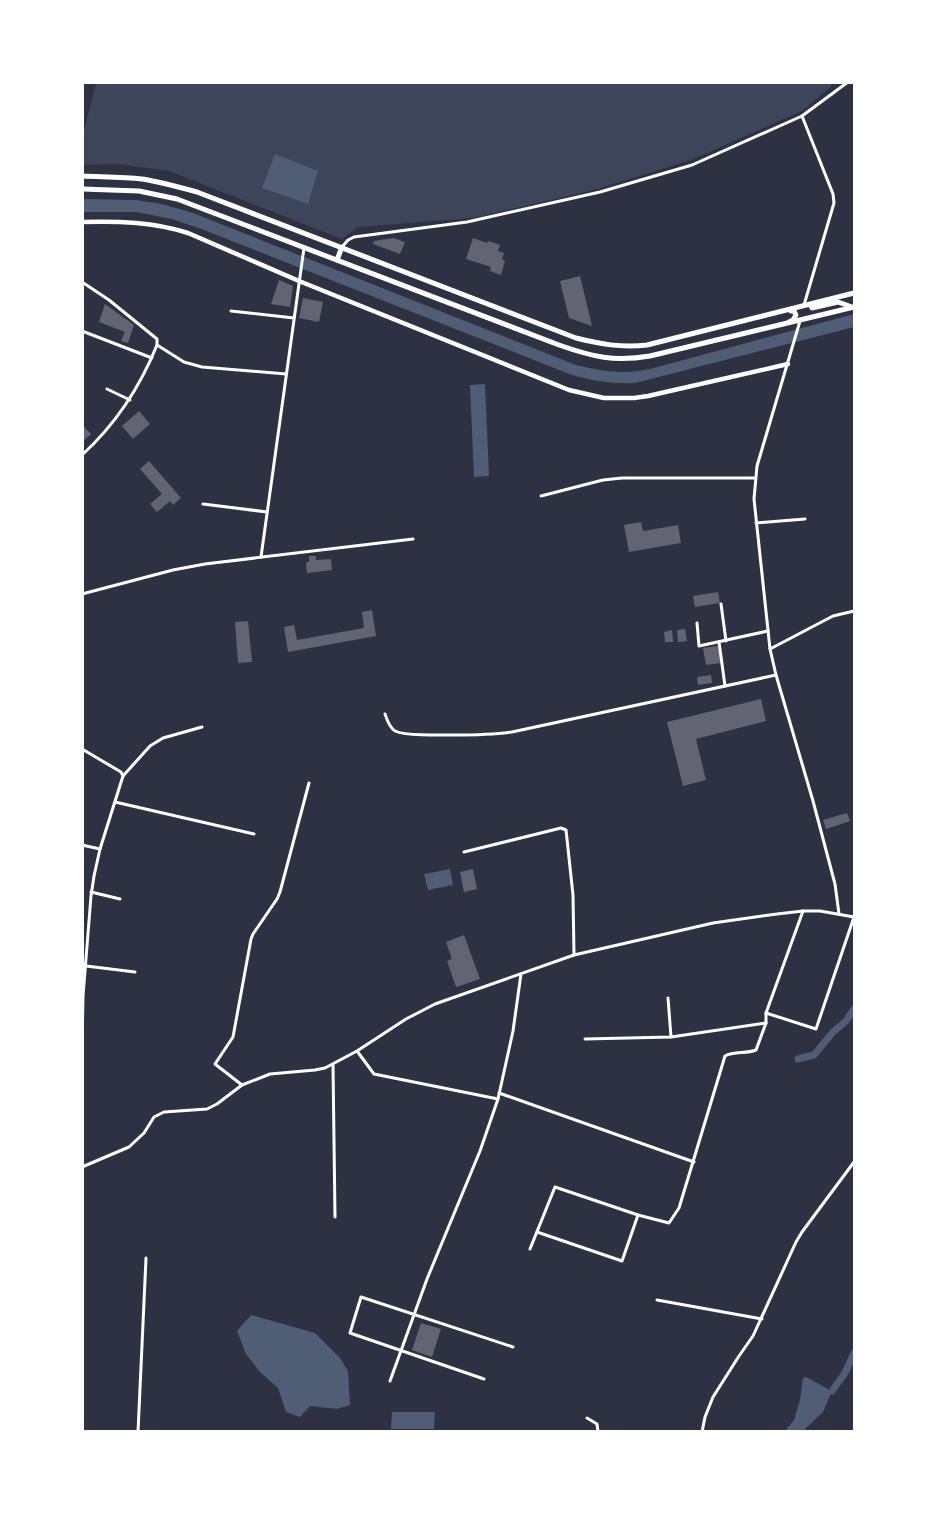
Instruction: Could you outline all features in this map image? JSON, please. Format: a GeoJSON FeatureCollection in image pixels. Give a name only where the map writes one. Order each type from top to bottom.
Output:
{"type":"FeatureCollection","features":[{"type":"Feature","properties":{"kind":"main road"},"geometry":{"type":"LineString","coordinates":[[82,176],[142,179],[197,192],[576,338],[600,344],[631,347],[647,345],[854,293]]}},
{"type":"Feature","properties":{"kind":"main road"},"geometry":{"type":"LineString","coordinates":[[82,190],[139,192],[177,199],[559,346],[583,354],[605,358],[633,359],[650,356],[854,307]]}},
{"type":"Feature","properties":{"kind":"main road"},"geometry":{"type":"LineString","coordinates":[[82,222],[146,223],[175,228],[299,281],[569,390],[598,397],[627,398],[648,396],[788,364]]}},
{"type":"Feature","properties":{"kind":"main road"},"geometry":{"type":"LineString","coordinates":[[337,260],[342,248]]}},
{"type":"Feature","properties":{"kind":"main road"},"geometry":{"type":"LineString","coordinates":[[815,303],[811,306],[812,308],[838,302],[854,307]]}},
{"type":"Feature","properties":{"kind":"main road"},"geometry":{"type":"LineString","coordinates":[[778,312],[792,311],[796,314],[793,320],[780,325]]}},
{"type":"Feature","properties":{"kind":"street"},"geometry":{"type":"LineString","coordinates":[[342,248],[348,240],[354,237],[467,222],[600,192],[692,165],[802,116],[848,82]]}},
{"type":"Feature","properties":{"kind":"street"},"geometry":{"type":"LineString","coordinates":[[802,116],[834,203],[804,306]]}},
{"type":"Feature","properties":{"kind":"street"},"geometry":{"type":"LineString","coordinates":[[261,557],[304,248]]}},
{"type":"Feature","properties":{"kind":"street"},"geometry":{"type":"LineString","coordinates":[[82,282],[109,300],[157,340],[152,358],[130,400],[106,431],[82,455]]}},
{"type":"Feature","properties":{"kind":"street"},"geometry":{"type":"LineString","coordinates":[[231,311],[294,318]]}},
{"type":"Feature","properties":{"kind":"street"},"geometry":{"type":"LineString","coordinates":[[800,321],[757,466],[754,499],[770,649],[835,884],[839,914]]}},
{"type":"Feature","properties":{"kind":"street"},"geometry":{"type":"LineString","coordinates":[[82,331],[152,358]]}},
{"type":"Feature","properties":{"kind":"street"},"geometry":{"type":"LineString","coordinates":[[157,345],[184,362],[202,367],[286,374]]}},
{"type":"Feature","properties":{"kind":"street"},"geometry":{"type":"LineString","coordinates":[[107,389],[130,400]]}},
{"type":"Feature","properties":{"kind":"street"},"geometry":{"type":"LineString","coordinates":[[541,496],[603,480],[622,478],[755,478]]}},
{"type":"Feature","properties":{"kind":"street"},"geometry":{"type":"LineString","coordinates":[[203,504],[268,512]]}},
{"type":"Feature","properties":{"kind":"street"},"geometry":{"type":"LineString","coordinates":[[756,523],[805,519]]}},
{"type":"Feature","properties":{"kind":"street"},"geometry":{"type":"LineString","coordinates":[[82,594],[173,570],[205,564],[413,539]]}},
{"type":"Feature","properties":{"kind":"street"},"geometry":{"type":"LineString","coordinates":[[721,604],[726,641]]}},
{"type":"Feature","properties":{"kind":"street"},"geometry":{"type":"LineString","coordinates":[[770,649],[833,616],[854,611]]}},
{"type":"Feature","properties":{"kind":"street"},"geometry":{"type":"LineString","coordinates":[[697,624],[699,646],[768,632]]}},
{"type":"Feature","properties":{"kind":"street"},"geometry":{"type":"LineString","coordinates":[[719,642],[726,686]]}},
{"type":"Feature","properties":{"kind":"street"},"geometry":{"type":"LineString","coordinates":[[385,714],[390,726],[398,732],[451,736],[493,735],[776,675]]}},
{"type":"Feature","properties":{"kind":"street"},"geometry":{"type":"LineString","coordinates":[[83,1047],[83,996],[91,892],[100,849],[123,776],[150,746],[163,738],[202,727]]}},
{"type":"Feature","properties":{"kind":"street"},"geometry":{"type":"LineString","coordinates":[[82,748],[121,772],[123,776]]}},
{"type":"Feature","properties":{"kind":"street"},"geometry":{"type":"LineString","coordinates":[[242,1085],[215,1064],[233,1037],[251,939],[280,892],[309,783]]}},
{"type":"Feature","properties":{"kind":"street"},"geometry":{"type":"LineString","coordinates":[[115,802],[254,834]]}},
{"type":"Feature","properties":{"kind":"street"},"geometry":{"type":"LineString","coordinates":[[464,852],[561,828],[566,830],[573,895],[574,955]]}},
{"type":"Feature","properties":{"kind":"street"},"geometry":{"type":"LineString","coordinates":[[82,845],[100,849]]}},
{"type":"Feature","properties":{"kind":"street"},"geometry":{"type":"LineString","coordinates":[[91,892],[120,899]]}},
{"type":"Feature","properties":{"kind":"street"},"geometry":{"type":"LineString","coordinates":[[530,1249],[554,1188],[669,1223],[679,1208],[724,1056],[756,1050],[766,1023],[766,1014],[802,911]]}},
{"type":"Feature","properties":{"kind":"street"},"geometry":{"type":"LineString","coordinates":[[82,1167],[129,1147],[144,1133],[154,1118],[164,1112],[207,1109],[217,1104],[242,1085],[270,1074],[325,1068],[357,1051],[406,1019],[435,1004],[574,955],[713,923],[802,911],[854,917],[816,1029],[766,1014]]}},
{"type":"Feature","properties":{"kind":"street"},"geometry":{"type":"LineString","coordinates":[[82,921],[89,923]]}},
{"type":"Feature","properties":{"kind":"street"},"geometry":{"type":"LineString","coordinates":[[86,966],[135,972]]}},
{"type":"Feature","properties":{"kind":"street"},"geometry":{"type":"LineString","coordinates":[[390,1381],[414,1314],[480,1151],[498,1099],[513,1030],[521,974]]}},
{"type":"Feature","properties":{"kind":"street"},"geometry":{"type":"LineString","coordinates":[[668,998],[671,1037]]}},
{"type":"Feature","properties":{"kind":"street"},"geometry":{"type":"LineString","coordinates":[[585,1039],[671,1037],[766,1023]]}},
{"type":"Feature","properties":{"kind":"street"},"geometry":{"type":"LineString","coordinates":[[357,1051],[374,1074],[498,1099]]}},
{"type":"Feature","properties":{"kind":"street"},"geometry":{"type":"LineString","coordinates":[[333,1064],[335,1217]]}},
{"type":"Feature","properties":{"kind":"street"},"geometry":{"type":"LineString","coordinates":[[499,1093],[694,1162]]}},
{"type":"Feature","properties":{"kind":"street"},"geometry":{"type":"LineString","coordinates":[[702,1432],[705,1417],[713,1397],[753,1336],[802,1232],[854,1163]]}},
{"type":"Feature","properties":{"kind":"street"},"geometry":{"type":"LineString","coordinates":[[537,1232],[622,1261],[638,1215]]}},
{"type":"Feature","properties":{"kind":"street"},"geometry":{"type":"LineString","coordinates":[[138,1432],[146,1258]]}},
{"type":"Feature","properties":{"kind":"street"},"geometry":{"type":"LineString","coordinates":[[484,1379],[350,1333],[361,1297],[513,1347]]}},
{"type":"Feature","properties":{"kind":"street"},"geometry":{"type":"LineString","coordinates":[[657,1300],[762,1319]]}},
{"type":"Feature","properties":{"kind":"street"},"geometry":{"type":"LineString","coordinates":[[587,1418],[598,1424],[598,1432]]}},
{"type":"Feature","properties":{"kind":"shaded area"},"geometry":{"type":"Polygon","coordinates":[[[831,82],[832,86],[802,111],[691,160],[594,190],[473,218],[358,227],[342,239],[169,171],[118,164],[83,165],[83,134],[96,83],[831,82]]]}},
{"type":"Feature","properties":{"kind":"shaded area"},"geometry":{"type":"Polygon","coordinates":[[[275,154],[318,171],[308,204],[262,188],[275,154]]]}},
{"type":"Feature","properties":{"kind":"shaded area"},"geometry":{"type":"Polygon","coordinates":[[[83,199],[136,200],[162,204],[193,213],[576,365],[604,370],[630,372],[650,369],[854,314],[854,327],[635,383],[595,380],[572,375],[172,219],[136,212],[83,212],[83,199]]]}},
{"type":"Feature","properties":{"kind":"shaded area"},"geometry":{"type":"Polygon","coordinates":[[[485,384],[489,476],[474,477],[470,385],[485,384]]]}},
{"type":"Feature","properties":{"kind":"shaded area"},"geometry":{"type":"Polygon","coordinates":[[[450,869],[453,885],[428,890],[424,874],[450,869]]]}},
{"type":"Feature","properties":{"kind":"shaded area"},"geometry":{"type":"Polygon","coordinates":[[[251,1315],[315,1333],[340,1358],[348,1371],[350,1405],[337,1409],[310,1406],[300,1417],[286,1412],[278,1388],[260,1372],[246,1354],[237,1331],[251,1315]]]}},
{"type":"Feature","properties":{"kind":"shaded area"},"geometry":{"type":"Polygon","coordinates":[[[806,1377],[832,1391],[823,1412],[805,1431],[785,1431],[794,1420],[800,1400],[803,1378],[806,1377]]]}},
{"type":"Feature","properties":{"kind":"shaded area"},"geometry":{"type":"Polygon","coordinates":[[[392,1412],[435,1412],[434,1429],[391,1429],[392,1412]]]}},
{"type":"Feature","properties":{"kind":"building"},"geometry":{"type":"Polygon","coordinates":[[[393,238],[405,242],[400,254],[373,244],[374,241],[393,238]]]}},
{"type":"Feature","properties":{"kind":"building"},"geometry":{"type":"Polygon","coordinates":[[[473,238],[500,245],[498,251],[504,253],[502,259],[505,261],[501,275],[490,271],[491,267],[466,259],[473,238]]]}},
{"type":"Feature","properties":{"kind":"building"},"geometry":{"type":"Polygon","coordinates":[[[580,276],[592,326],[569,318],[560,281],[580,276]]]}},
{"type":"Feature","properties":{"kind":"building"},"geometry":{"type":"Polygon","coordinates":[[[279,280],[293,286],[290,307],[271,304],[279,280]]]}},
{"type":"Feature","properties":{"kind":"building"},"geometry":{"type":"Polygon","coordinates":[[[303,298],[323,302],[319,322],[299,318],[303,298]]]}},
{"type":"Feature","properties":{"kind":"building"},"geometry":{"type":"Polygon","coordinates":[[[105,304],[134,325],[128,343],[121,341],[125,332],[99,322],[105,304]]]}},
{"type":"Feature","properties":{"kind":"building"},"geometry":{"type":"Polygon","coordinates":[[[139,411],[150,424],[133,439],[122,426],[139,411]]]}},
{"type":"Feature","properties":{"kind":"building"},"geometry":{"type":"Polygon","coordinates":[[[82,425],[91,434],[82,442],[82,425]]]}},
{"type":"Feature","properties":{"kind":"building"},"geometry":{"type":"Polygon","coordinates":[[[149,461],[181,498],[173,505],[170,501],[157,512],[150,504],[162,494],[140,469],[149,461]]]}},
{"type":"Feature","properties":{"kind":"building"},"geometry":{"type":"Polygon","coordinates":[[[641,522],[643,531],[678,525],[681,543],[629,552],[624,525],[641,522]]]}},
{"type":"Feature","properties":{"kind":"building"},"geometry":{"type":"Polygon","coordinates":[[[309,556],[316,556],[316,560],[331,559],[332,570],[307,573],[306,562],[309,562],[309,556]]]}},
{"type":"Feature","properties":{"kind":"building"},"geometry":{"type":"Polygon","coordinates":[[[718,592],[720,603],[695,607],[693,596],[718,592]]]}},
{"type":"Feature","properties":{"kind":"building"},"geometry":{"type":"Polygon","coordinates":[[[372,610],[376,636],[288,652],[284,627],[294,625],[297,640],[364,628],[362,612],[372,610]]]}},
{"type":"Feature","properties":{"kind":"building"},"geometry":{"type":"Polygon","coordinates":[[[248,621],[252,662],[238,663],[235,622],[248,621]]]}},
{"type":"Feature","properties":{"kind":"building"},"geometry":{"type":"Polygon","coordinates":[[[685,629],[687,641],[678,642],[677,630],[685,629]]]}},
{"type":"Feature","properties":{"kind":"building"},"geometry":{"type":"Polygon","coordinates":[[[672,630],[673,642],[665,642],[664,632],[672,630]]]}},
{"type":"Feature","properties":{"kind":"building"},"geometry":{"type":"Polygon","coordinates":[[[718,646],[721,663],[706,665],[703,648],[718,646]]]}},
{"type":"Feature","properties":{"kind":"building"},"geometry":{"type":"Polygon","coordinates":[[[711,675],[712,683],[698,685],[697,677],[711,675]]]}},
{"type":"Feature","properties":{"kind":"building"},"geometry":{"type":"Polygon","coordinates":[[[761,699],[766,721],[696,739],[706,780],[683,786],[667,722],[761,699]]]}},
{"type":"Feature","properties":{"kind":"building"},"geometry":{"type":"Polygon","coordinates":[[[847,813],[850,821],[826,829],[823,820],[847,813]]]}},
{"type":"Feature","properties":{"kind":"building"},"geometry":{"type":"Polygon","coordinates":[[[473,869],[477,889],[464,892],[460,872],[473,869]]]}},
{"type":"Feature","properties":{"kind":"building"},"geometry":{"type":"Polygon","coordinates":[[[464,935],[480,979],[456,987],[447,961],[452,959],[446,942],[464,935]]]}},
{"type":"Feature","properties":{"kind":"building"},"geometry":{"type":"Polygon","coordinates":[[[421,1323],[441,1329],[432,1357],[412,1350],[421,1323]]]}},
{"type":"Feature","properties":{"kind":"waterway"},"geometry":{"type":"LineString","coordinates":[[798,1059],[814,1055],[833,1032],[846,1021],[854,1009]]}},
{"type":"Feature","properties":{"kind":"waterway"},"geometry":{"type":"LineString","coordinates":[[832,1391],[845,1373],[854,1353]]}}]}
